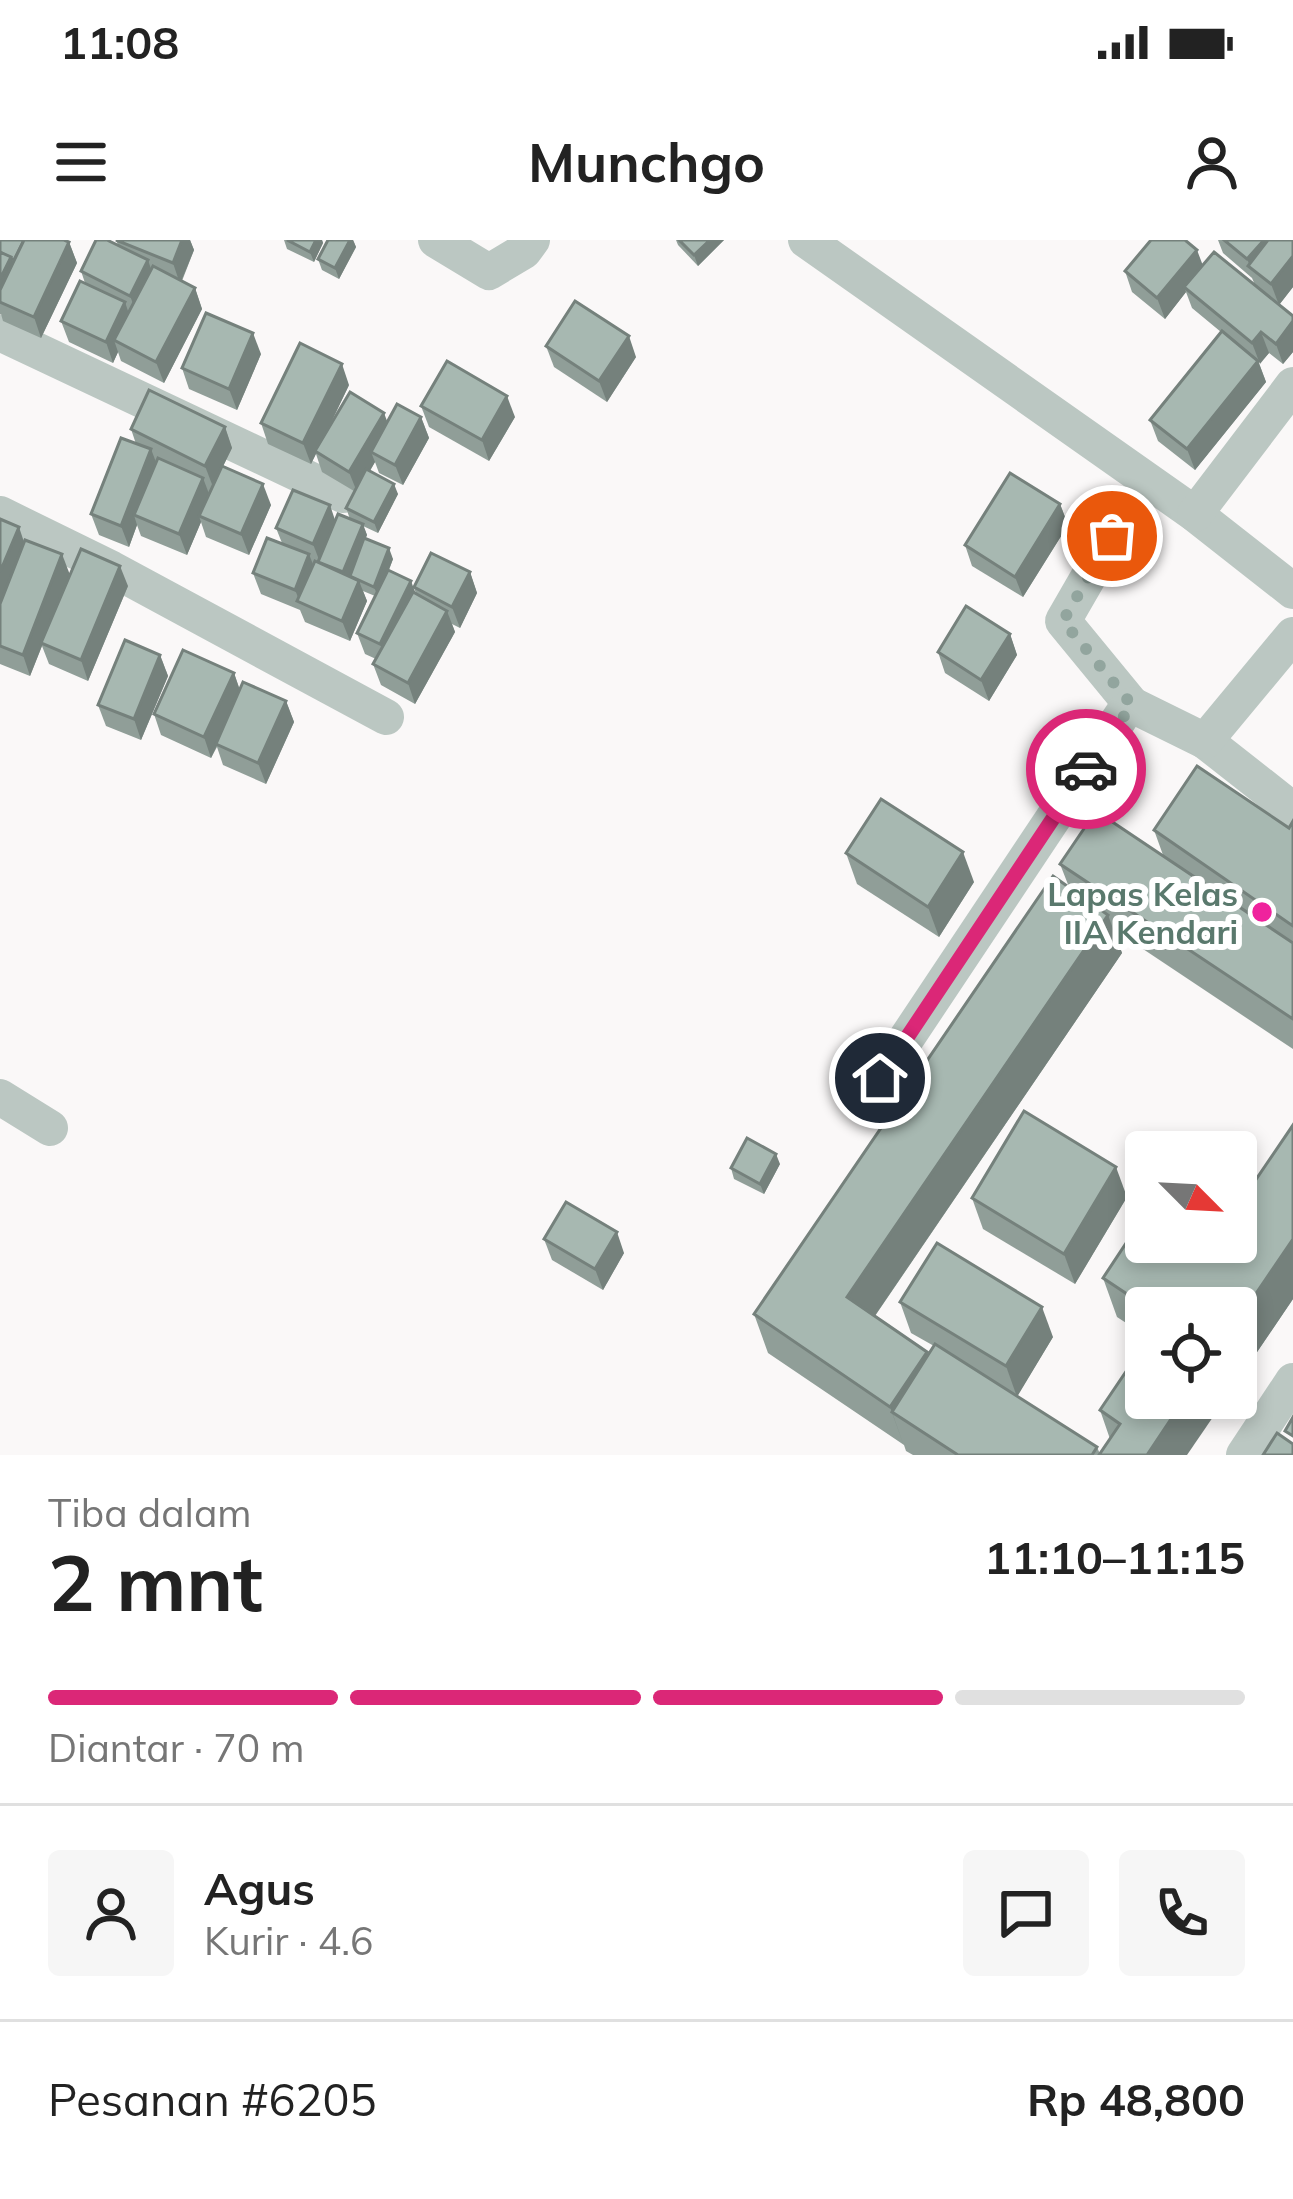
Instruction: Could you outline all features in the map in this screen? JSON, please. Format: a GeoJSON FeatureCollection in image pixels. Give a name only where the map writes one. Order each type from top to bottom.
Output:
{"type":"FeatureCollection","features":[{"type":"Feature","properties":{"kind":"street"},"geometry":{"type":"LineString","coordinates":[[436,240],[489,272],[524,251],[532,240]]}},
{"type":"Feature","properties":{"kind":"street"},"geometry":{"type":"LineString","coordinates":[[806,240],[1195,514],[1293,591]]}},
{"type":"Feature","properties":{"kind":"street"},"geometry":{"type":"LineString","coordinates":[[0,333],[343,495]]}},
{"type":"Feature","properties":{"kind":"street"},"geometry":{"type":"LineString","coordinates":[[1195,514],[1293,385]]}},
{"type":"Feature","properties":{"kind":"street"},"geometry":{"type":"LineString","coordinates":[[0,514],[386,717]]}},
{"type":"Feature","properties":{"kind":"street"},"geometry":{"type":"LineString","coordinates":[[1112,536],[1063,621],[1132,705],[1205,741],[1293,811]]}},
{"type":"Feature","properties":{"kind":"street"},"geometry":{"type":"LineString","coordinates":[[1205,741],[1293,635]]}},
{"type":"Feature","properties":{"kind":"street"},"geometry":{"type":"LineString","coordinates":[[880,1078],[1132,705]]}},
{"type":"Feature","properties":{"kind":"street"},"geometry":{"type":"LineString","coordinates":[[0,1097],[50,1128]]}},
{"type":"Feature","properties":{"kind":"street"},"geometry":{"type":"LineString","coordinates":[[1244,1455],[1293,1381]]}},
{"type":"Feature","properties":{"kind":"building"},"geometry":{"type":"Polygon","coordinates":[[[0,240],[24,240],[14,260],[0,252],[0,240]]]}},
{"type":"Feature","properties":{"kind":"building"},"geometry":{"type":"Polygon","coordinates":[[[24,240],[69,242],[34,317],[0,302],[0,290],[24,240]]]}},
{"type":"Feature","properties":{"kind":"building"},"geometry":{"type":"Polygon","coordinates":[[[96,240],[107,240],[148,260],[130,296],[81,271],[96,240]]]}},
{"type":"Feature","properties":{"kind":"building"},"geometry":{"type":"Polygon","coordinates":[[[116,240],[182,240],[173,263],[116,240]]]}},
{"type":"Feature","properties":{"kind":"building"},"geometry":{"type":"Polygon","coordinates":[[[287,240],[316,240],[310,252],[287,240]]]}},
{"type":"Feature","properties":{"kind":"building"},"geometry":{"type":"Polygon","coordinates":[[[328,240],[350,240],[335,268],[318,259],[328,240]]]}},
{"type":"Feature","properties":{"kind":"building"},"geometry":{"type":"Polygon","coordinates":[[[679,240],[710,240],[694,255],[679,240]]]}},
{"type":"Feature","properties":{"kind":"building"},"geometry":{"type":"Polygon","coordinates":[[[1151,240],[1185,240],[1197,250],[1157,298],[1125,271],[1151,240]]]}},
{"type":"Feature","properties":{"kind":"building"},"geometry":{"type":"Polygon","coordinates":[[[1224,240],[1264,240],[1247,259],[1224,240]]]}},
{"type":"Feature","properties":{"kind":"building"},"geometry":{"type":"Polygon","coordinates":[[[1268,240],[1293,240],[1293,256],[1271,284],[1248,266],[1268,240]]]}},
{"type":"Feature","properties":{"kind":"building"},"geometry":{"type":"Polygon","coordinates":[[[0,252],[11,257],[0,279],[0,252]]]}},
{"type":"Feature","properties":{"kind":"building"},"geometry":{"type":"Polygon","coordinates":[[[1214,252],[1293,316],[1276,344],[1261,332],[1252,343],[1184,287],[1214,252]]]}},
{"type":"Feature","properties":{"kind":"building"},"geometry":{"type":"Polygon","coordinates":[[[153,266],[195,288],[156,362],[114,340],[153,266]]]}},
{"type":"Feature","properties":{"kind":"building"},"geometry":{"type":"Polygon","coordinates":[[[80,281],[125,302],[106,342],[61,321],[80,281]]]}},
{"type":"Feature","properties":{"kind":"building"},"geometry":{"type":"Polygon","coordinates":[[[575,301],[629,336],[599,381],[546,346],[575,301]]]}},
{"type":"Feature","properties":{"kind":"building"},"geometry":{"type":"Polygon","coordinates":[[[206,313],[253,333],[229,389],[182,368],[206,313]]]}},
{"type":"Feature","properties":{"kind":"building"},"geometry":{"type":"Polygon","coordinates":[[[1222,331],[1258,361],[1187,449],[1150,420],[1222,331]]]}},
{"type":"Feature","properties":{"kind":"building"},"geometry":{"type":"Polygon","coordinates":[[[300,343],[342,364],[303,443],[261,423],[300,343]]]}},
{"type":"Feature","properties":{"kind":"building"},"geometry":{"type":"Polygon","coordinates":[[[447,361],[507,396],[482,440],[421,406],[447,361]]]}},
{"type":"Feature","properties":{"kind":"building"},"geometry":{"type":"Polygon","coordinates":[[[149,390],[225,427],[205,466],[131,429],[149,390]]]}},
{"type":"Feature","properties":{"kind":"building"},"geometry":{"type":"Polygon","coordinates":[[[350,392],[384,413],[349,472],[315,451],[350,392]]]}},
{"type":"Feature","properties":{"kind":"building"},"geometry":{"type":"Polygon","coordinates":[[[397,404],[421,417],[395,465],[371,452],[397,404]]]}},
{"type":"Feature","properties":{"kind":"building"},"geometry":{"type":"Polygon","coordinates":[[[121,438],[151,449],[121,526],[91,514],[121,438]]]}},
{"type":"Feature","properties":{"kind":"building"},"geometry":{"type":"Polygon","coordinates":[[[158,458],[203,478],[179,534],[134,515],[158,458]]]}},
{"type":"Feature","properties":{"kind":"building"},"geometry":{"type":"Polygon","coordinates":[[[222,466],[263,484],[241,534],[199,516],[222,466]]]}},
{"type":"Feature","properties":{"kind":"building"},"geometry":{"type":"Polygon","coordinates":[[[366,469],[394,484],[374,522],[346,508],[366,469]]]}},
{"type":"Feature","properties":{"kind":"building"},"geometry":{"type":"Polygon","coordinates":[[[1010,473],[1060,504],[1015,577],[965,545],[1010,473]]]}},
{"type":"Feature","properties":{"kind":"building"},"geometry":{"type":"Polygon","coordinates":[[[293,490],[330,505],[313,544],[276,528],[293,490]]]}},
{"type":"Feature","properties":{"kind":"building"},"geometry":{"type":"Polygon","coordinates":[[[338,514],[363,524],[343,572],[318,562],[338,514]]]}},
{"type":"Feature","properties":{"kind":"building"},"geometry":{"type":"Polygon","coordinates":[[[0,519],[19,527],[0,572],[0,519]]]}},
{"type":"Feature","properties":{"kind":"building"},"geometry":{"type":"Polygon","coordinates":[[[267,538],[309,554],[295,590],[253,573],[267,538]]]}},
{"type":"Feature","properties":{"kind":"building"},"geometry":{"type":"Polygon","coordinates":[[[364,538],[389,548],[374,587],[350,576],[364,538]]]}},
{"type":"Feature","properties":{"kind":"building"},"geometry":{"type":"Polygon","coordinates":[[[25,540],[62,554],[23,655],[0,646],[0,604],[25,540]]]}},
{"type":"Feature","properties":{"kind":"building"},"geometry":{"type":"Polygon","coordinates":[[[81,549],[120,566],[81,660],[41,643],[81,549]]]}},
{"type":"Feature","properties":{"kind":"building"},"geometry":{"type":"Polygon","coordinates":[[[431,553],[470,572],[452,607],[414,587],[431,553]]]}},
{"type":"Feature","properties":{"kind":"building"},"geometry":{"type":"Polygon","coordinates":[[[315,561],[359,581],[342,621],[297,601],[315,561]]]}},
{"type":"Feature","properties":{"kind":"building"},"geometry":{"type":"Polygon","coordinates":[[[388,570],[411,581],[380,644],[357,633],[388,570]]]}},
{"type":"Feature","properties":{"kind":"building"},"geometry":{"type":"Polygon","coordinates":[[[413,592],[447,611],[408,683],[373,664],[413,592]]]}},
{"type":"Feature","properties":{"kind":"building"},"geometry":{"type":"Polygon","coordinates":[[[966,606],[1010,634],[981,680],[938,652],[966,606]]]}},
{"type":"Feature","properties":{"kind":"building"},"geometry":{"type":"Polygon","coordinates":[[[125,640],[160,655],[134,719],[98,705],[125,640]]]}},
{"type":"Feature","properties":{"kind":"building"},"geometry":{"type":"Polygon","coordinates":[[[183,650],[234,673],[204,737],[154,714],[183,650]]]}},
{"type":"Feature","properties":{"kind":"building"},"geometry":{"type":"Polygon","coordinates":[[[243,682],[286,701],[258,763],[216,744],[243,682]]]}},
{"type":"Feature","properties":{"kind":"building"},"geometry":{"type":"Polygon","coordinates":[[[1197,766],[1289,828],[1293,821],[1293,926],[1154,830],[1197,766]]]}},
{"type":"Feature","properties":{"kind":"building"},"geometry":{"type":"Polygon","coordinates":[[[881,799],[963,852],[928,907],[846,853],[881,799]]]}},
{"type":"Feature","properties":{"kind":"building"},"geometry":{"type":"Polygon","coordinates":[[[1096,811],[1293,943],[1293,1019],[1060,864],[1096,811]]]}},
{"type":"Feature","properties":{"kind":"building"},"geometry":{"type":"Polygon","coordinates":[[[1053,876],[1108,915],[847,1297],[927,1352],[890,1407],[754,1314],[1053,876]]]}},
{"type":"Feature","properties":{"kind":"building"},"geometry":{"type":"Polygon","coordinates":[[[1024,1111],[1116,1167],[1064,1254],[972,1198],[1024,1111]]]}},
{"type":"Feature","properties":{"kind":"building"},"geometry":{"type":"Polygon","coordinates":[[[1293,1125],[1293,1239],[1257,1292],[1257,1287],[1125,1287],[1125,1293],[1103,1278],[1125,1245],[1125,1263],[1257,1263],[1257,1178],[1293,1125]]]}},
{"type":"Feature","properties":{"kind":"building"},"geometry":{"type":"Polygon","coordinates":[[[747,1138],[776,1154],[760,1184],[731,1168],[747,1138]]]}},
{"type":"Feature","properties":{"kind":"building"},"geometry":{"type":"Polygon","coordinates":[[[566,1202],[617,1232],[595,1269],[544,1239],[566,1202]]]}},
{"type":"Feature","properties":{"kind":"building"},"geometry":{"type":"Polygon","coordinates":[[[937,1243],[1042,1307],[1006,1366],[900,1302],[937,1243]]]}},
{"type":"Feature","properties":{"kind":"building"},"geometry":{"type":"Polygon","coordinates":[[[935,1344],[1097,1447],[1092,1455],[958,1455],[892,1412],[935,1344]]]}},
{"type":"Feature","properties":{"kind":"building"},"geometry":{"type":"Polygon","coordinates":[[[1125,1373],[1125,1419],[1171,1419],[1147,1455],[1099,1455],[1120,1424],[1100,1410],[1125,1373]]]}},
{"type":"Feature","properties":{"kind":"building"},"geometry":{"type":"Polygon","coordinates":[[[1277,1433],[1293,1444],[1293,1455],[1263,1455],[1277,1433]]]}},
{"type":"Feature","properties":{"kind":"way so far"},"geometry":{"type":"LineString","coordinates":[[1086,769],[1132,705],[1063,621],[1112,536]]}},
{"type":"Feature","properties":{"kind":"place","name":"Lapas Kelas IIA Kendari"},"geometry":{"type":"Point","coordinates":[1262,912]}},
{"type":"Feature","properties":{"kind":"route"},"geometry":{"type":"LineString","coordinates":[[880,1078],[1086,769]]}}]}
